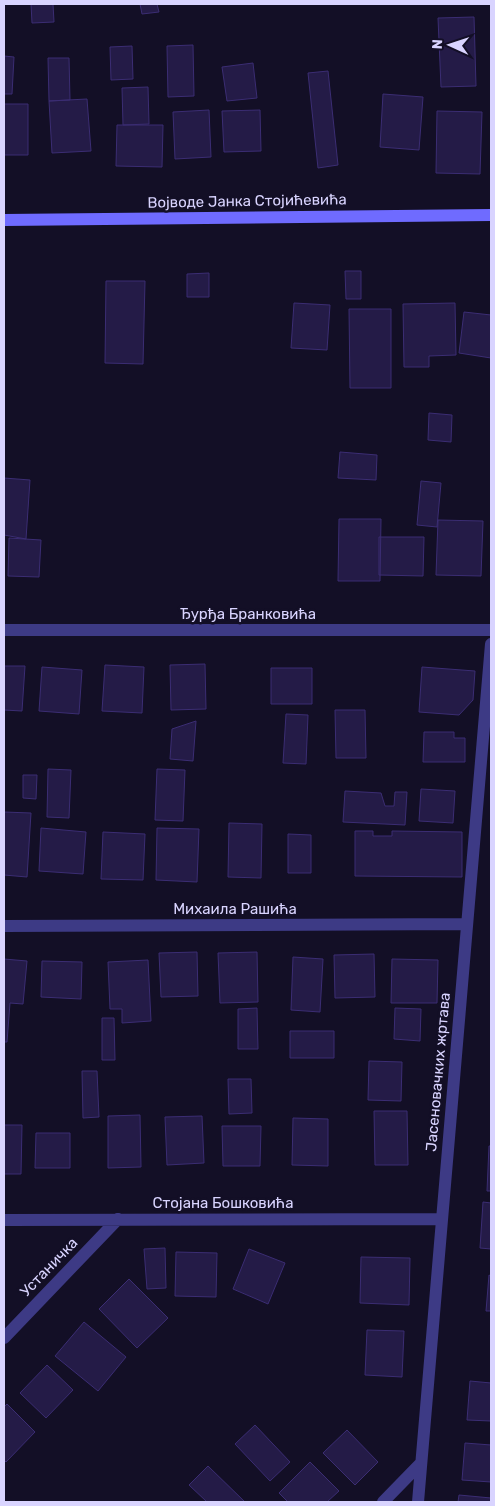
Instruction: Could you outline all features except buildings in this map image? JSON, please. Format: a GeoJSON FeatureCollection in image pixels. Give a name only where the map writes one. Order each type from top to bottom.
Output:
{"type":"FeatureCollection","features":[{"type":"Feature","properties":{"kind":"street","name":"Војводе Јанка Стојићевића"},"geometry":{"type":"LineString","coordinates":[[4,220],[491,215]]}},
{"type":"Feature","properties":{"kind":"street","name":"Ђурђа Бранковића"},"geometry":{"type":"LineString","coordinates":[[4,630],[491,630]]}},
{"type":"Feature","properties":{"kind":"street","name":"Јасеновачких жртава"},"geometry":{"type":"LineString","coordinates":[[418,1502],[491,644]]}},
{"type":"Feature","properties":{"kind":"street","name":"Михаила Рашића"},"geometry":{"type":"LineString","coordinates":[[4,926],[467,924]]}},
{"type":"Feature","properties":{"kind":"street","name":"Стојана Бошковића"},"geometry":{"type":"LineString","coordinates":[[4,1220],[442,1218]]}},
{"type":"Feature","properties":{"kind":"street","name":"Устаничка"},"geometry":{"type":"LineString","coordinates":[[4,1338],[118,1219]]}},
{"type":"Feature","properties":{"kind":"street"},"geometry":{"type":"LineString","coordinates":[[383,1502],[421,1463]]}}]}
